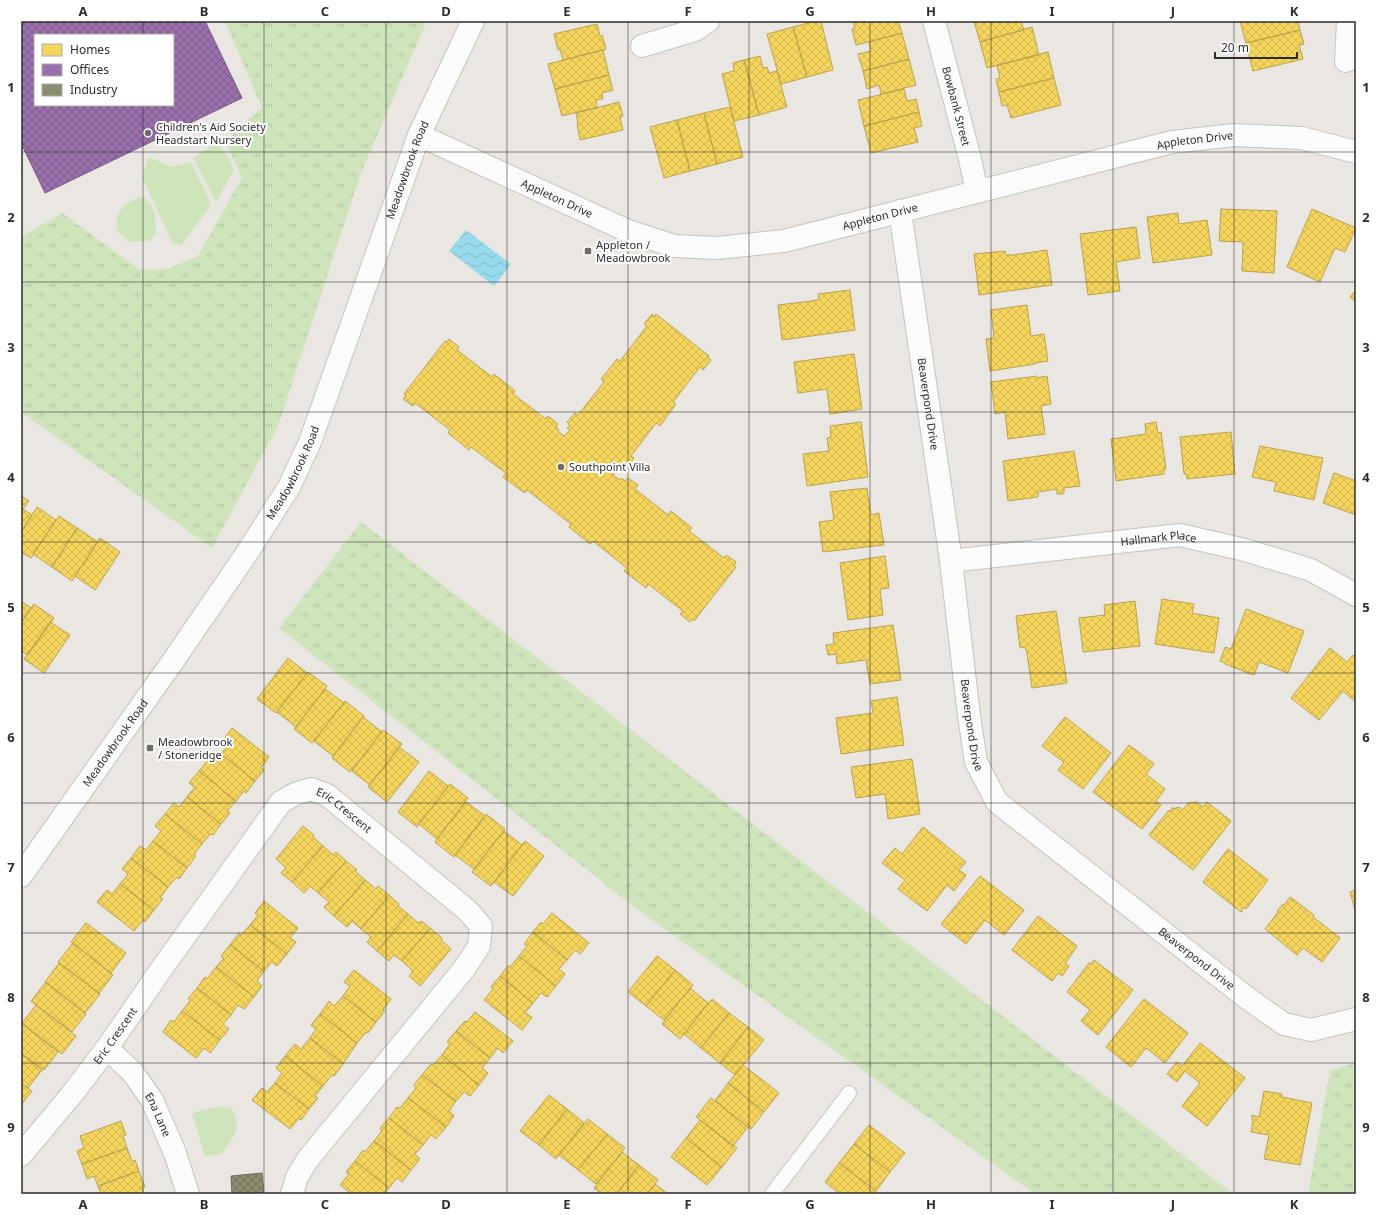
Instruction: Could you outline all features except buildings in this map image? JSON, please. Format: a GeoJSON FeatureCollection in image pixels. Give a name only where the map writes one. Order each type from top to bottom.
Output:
{"type":"FeatureCollection","features":[{"type":"Feature","properties":{"kind":"street","name":"Meadowbrook Road"},"geometry":{"type":"LineString","coordinates":[[25,862],[173,661],[247,553],[289,487],[310,442],[419,135],[473,21]]}},
{"type":"Feature","properties":{"kind":"street"},"geometry":{"type":"LineString","coordinates":[[642,46],[695,30],[708,21]]}},
{"type":"Feature","properties":{"kind":"street","name":"Bowbank Street"},"geometry":{"type":"LineString","coordinates":[[934,21],[970,159],[977,192]]}},
{"type":"Feature","properties":{"kind":"street"},"geometry":{"type":"LineString","coordinates":[[1346,61],[1348,21]]}},
{"type":"Feature","properties":{"kind":"street","name":"Appleton Drive"},"geometry":{"type":"LineString","coordinates":[[419,135],[628,231],[674,246],[717,248],[784,241],[1172,142],[1234,135],[1302,138],[1356,152]]}},
{"type":"Feature","properties":{"kind":"street","name":"Beaverpond Drive"},"geometry":{"type":"LineString","coordinates":[[900,212],[951,561],[969,716],[976,762],[997,802],[1248,998],[1284,1024],[1311,1030],[1356,1019]]}},
{"type":"Feature","properties":{"kind":"street","name":"Hallmark Place"},"geometry":{"type":"LineString","coordinates":[[951,561],[1180,535],[1245,550],[1311,570],[1356,595]]}},
{"type":"Feature","properties":{"kind":"street","name":"Eric Crescent"},"geometry":{"type":"LineString","coordinates":[[21,1155],[73,1094],[108,1048],[160,971],[281,802],[295,794],[311,789],[327,795],[467,910],[481,926],[479,946],[464,969],[308,1159],[297,1177],[292,1194]]}},
{"type":"Feature","properties":{"kind":"street","name":"Ena Lane"},"geometry":{"type":"LineString","coordinates":[[108,1048],[133,1073],[152,1100],[174,1153],[188,1194]]}},
{"type":"Feature","properties":{"kind":"lane"},"geometry":{"type":"LineString","coordinates":[[772,1194],[849,1093]]}},
{"type":"Feature","properties":{"kind":"green space"},"geometry":{"type":"Polygon","coordinates":[[[225,21],[427,21],[362,170],[278,426],[212,548],[21,412],[21,237],[62,213],[140,270],[167,269],[198,256],[242,177],[227,146],[234,132],[262,108],[225,21]]]}},
{"type":"Feature","properties":{"kind":"green space"},"geometry":{"type":"Polygon","coordinates":[[[212,145],[220,146],[230,160],[234,171],[216,202],[193,158],[212,145]]]}},
{"type":"Feature","properties":{"kind":"green space"},"geometry":{"type":"Polygon","coordinates":[[[149,157],[172,167],[191,162],[209,199],[211,205],[181,246],[172,242],[142,177],[149,157]]]}},
{"type":"Feature","properties":{"kind":"green space"},"geometry":{"type":"Polygon","coordinates":[[[141,196],[153,208],[156,234],[149,241],[129,242],[117,230],[116,219],[123,206],[141,196]]]}},
{"type":"Feature","properties":{"kind":"green space"},"geometry":{"type":"Polygon","coordinates":[[[361,522],[1234,1194],[1035,1194],[637,909],[279,628],[361,522]]]}},
{"type":"Feature","properties":{"kind":"green space"},"geometry":{"type":"Polygon","coordinates":[[[1356,1063],[1356,1194],[1308,1194],[1330,1071],[1356,1063]]]}},
{"type":"Feature","properties":{"kind":"green space"},"geometry":{"type":"Polygon","coordinates":[[[216,1107],[230,1107],[236,1121],[236,1132],[221,1154],[205,1156],[192,1113],[216,1107]]]}},
{"type":"Feature","properties":{"kind":"water"},"geometry":{"type":"Polygon","coordinates":[[[466,230],[511,264],[494,286],[449,251],[466,230]]]}},
{"type":"Feature","properties":{"kind":"place","name":"Children's Aid Society Headstart Nursery"},"geometry":{"type":"Point","coordinates":[148,133]}},
{"type":"Feature","properties":{"kind":"place","name":"Appleton / Meadowbrook"},"geometry":{"type":"Point","coordinates":[588,251]}},
{"type":"Feature","properties":{"kind":"place","name":"Southpoint Villa"},"geometry":{"type":"Point","coordinates":[561,467]}},
{"type":"Feature","properties":{"kind":"place","name":"Meadowbrook / Stoneridge"},"geometry":{"type":"Point","coordinates":[150,748]}}]}
